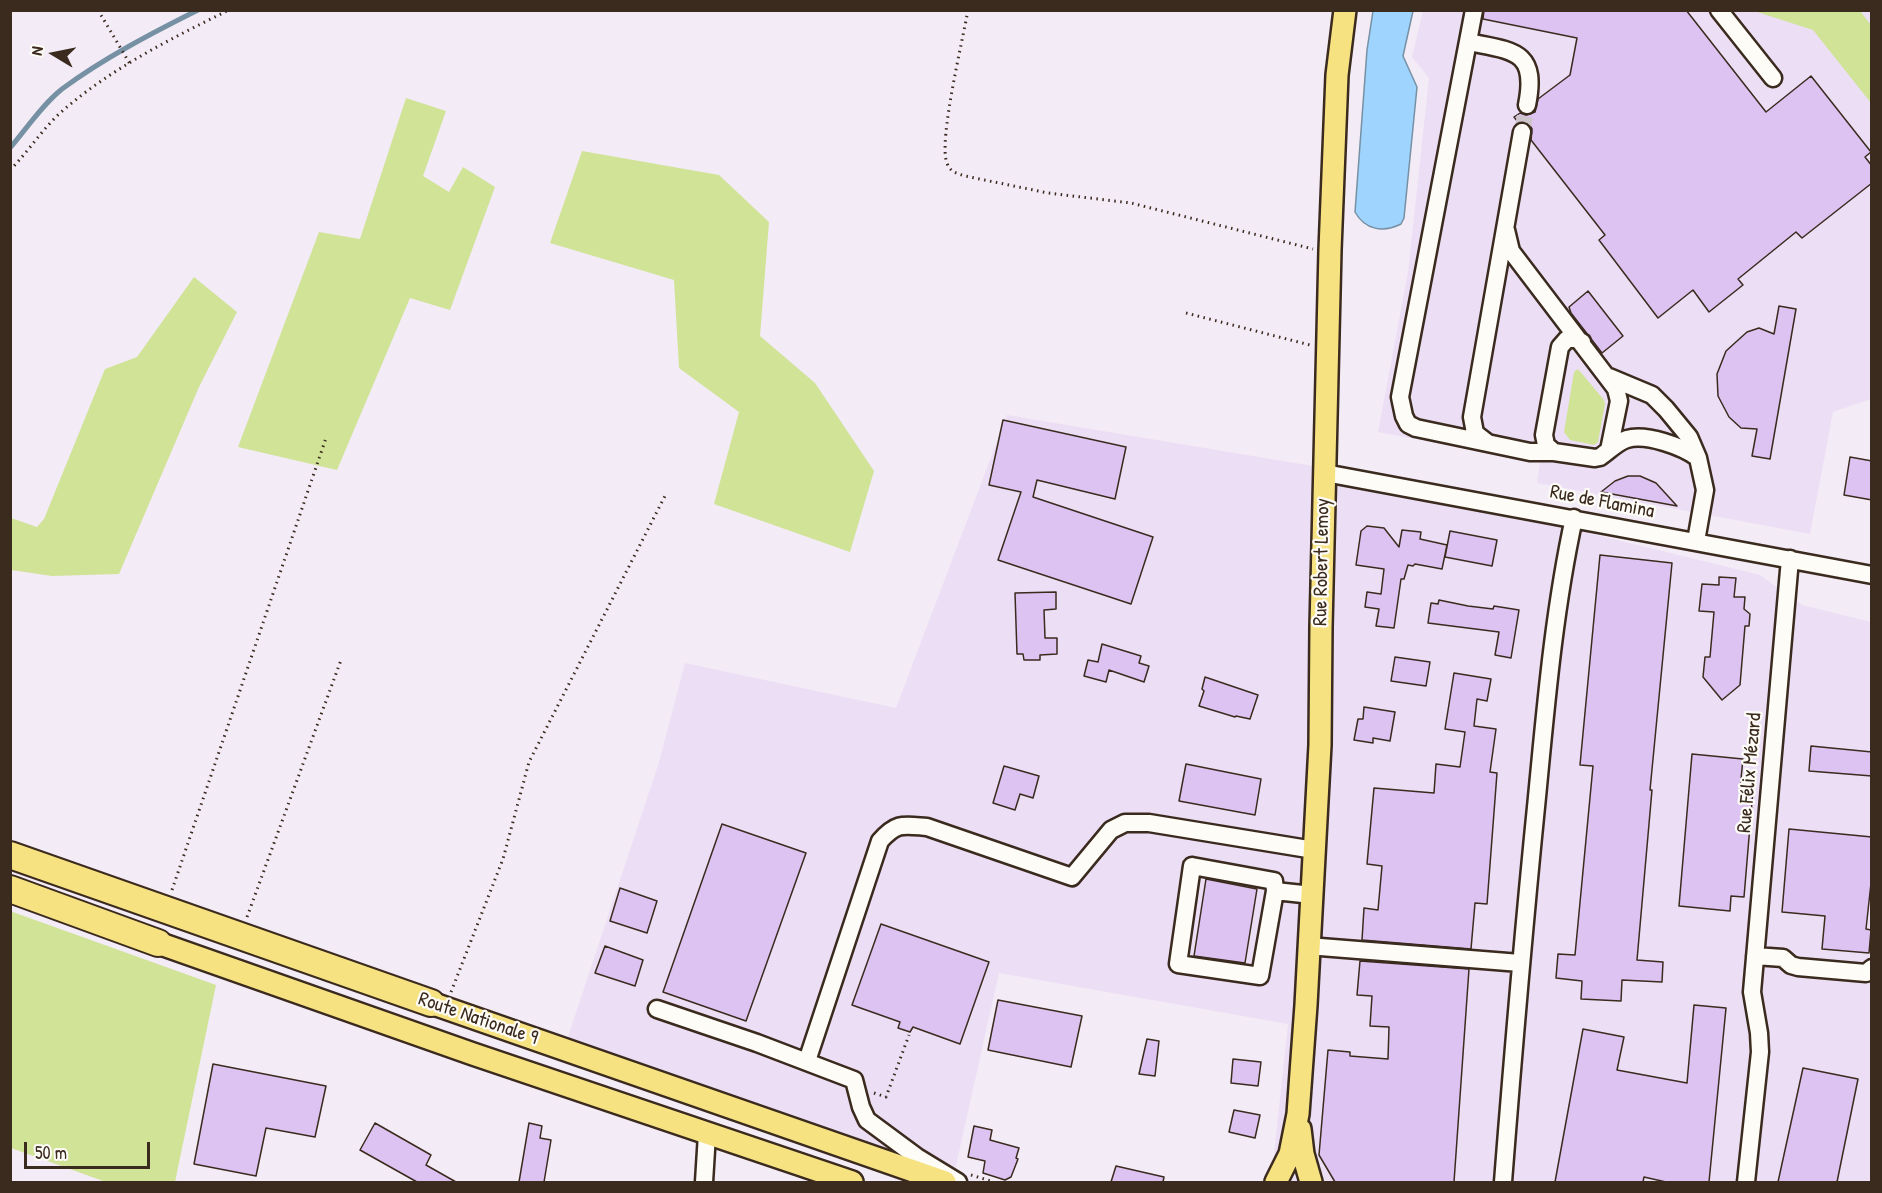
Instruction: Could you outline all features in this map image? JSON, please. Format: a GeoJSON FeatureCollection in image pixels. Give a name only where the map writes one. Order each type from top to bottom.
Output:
{"type":"FeatureCollection","features":[{"type":"Feature","properties":{"kind":"highway","name":"Route Nationale 9"},"geometry":{"type":"LineString","coordinates":[[10,855],[438,1006]]}},
{"type":"Feature","properties":{"kind":"highway"},"geometry":{"type":"LineString","coordinates":[[10,890],[158,943]]}},
{"type":"Feature","properties":{"kind":"main road","name":"Rue Robert Lemoy"},"geometry":{"type":"LineString","coordinates":[[1276,1182],[1290,1154],[1298,1114],[1312,895],[1320,745],[1330,250],[1337,75],[1345,10]]}},
{"type":"Feature","properties":{"kind":"main road"},"geometry":{"type":"LineString","coordinates":[[158,943],[707,1134],[852,1182]]}},
{"type":"Feature","properties":{"kind":"main road","name":"Route Nationale 9"},"geometry":{"type":"LineString","coordinates":[[438,1006],[955,1178]]}},
{"type":"Feature","properties":{"kind":"main road","name":"Rue Robert Lemoy"},"geometry":{"type":"LineString","coordinates":[[1298,1114],[1303,1154],[1311,1182]]}},
{"type":"Feature","properties":{"kind":"street"},"geometry":{"type":"LineString","coordinates":[[1474,10],[1401,397],[1404,416],[1408,424],[1416,428],[1530,452],[1554,452],[1595,458],[1626,439],[1641,438],[1685,449],[1698,458]]}},
{"type":"Feature","properties":{"kind":"street"},"geometry":{"type":"LineString","coordinates":[[1719,10],[1773,78]]}},
{"type":"Feature","properties":{"kind":"street"},"geometry":{"type":"LineString","coordinates":[[1468,42],[1510,50],[1520,57],[1527,66],[1530,78],[1527,105]]}},
{"type":"Feature","properties":{"kind":"street"},"geometry":{"type":"LineString","coordinates":[[1488,443],[1475,433],[1472,417],[1522,132]]}},
{"type":"Feature","properties":{"kind":"street"},"geometry":{"type":"LineString","coordinates":[[1505,220],[1507,241],[1511,251],[1609,377],[1619,394],[1609,450]]}},
{"type":"Feature","properties":{"kind":"street"},"geometry":{"type":"LineString","coordinates":[[1554,452],[1546,445],[1544,435],[1560,347],[1566,339],[1572,338],[1582,342]]}},
{"type":"Feature","properties":{"kind":"street"},"geometry":{"type":"LineString","coordinates":[[1609,377],[1659,400],[1689,437],[1698,458],[1705,490],[1696,541]]}},
{"type":"Feature","properties":{"kind":"street","name":"Rue de Flamina"},"geometry":{"type":"LineString","coordinates":[[1325,473],[1872,574]]}},
{"type":"Feature","properties":{"kind":"street"},"geometry":{"type":"LineString","coordinates":[[1503,1182],[1520,963],[1553,640],[1562,572],[1574,518]]}},
{"type":"Feature","properties":{"kind":"street","name":"Rue Félix Mézard"},"geometry":{"type":"LineString","coordinates":[[1746,1182],[1760,1052],[1752,992],[1790,559]]}},
{"type":"Feature","properties":{"kind":"street"},"geometry":{"type":"LineString","coordinates":[[807,1061],[880,841],[891,828],[908,825],[927,827],[1072,877],[1111,830],[1125,823],[1149,823],[1314,850]]}},
{"type":"Feature","properties":{"kind":"street"},"geometry":{"type":"LineString","coordinates":[[1192,866],[1274,881],[1275,891],[1260,976],[1178,964],[1192,866]]}},
{"type":"Feature","properties":{"kind":"street"},"geometry":{"type":"LineString","coordinates":[[1275,891],[1312,895]]}},
{"type":"Feature","properties":{"kind":"street"},"geometry":{"type":"LineString","coordinates":[[1308,946],[1520,963]]}},
{"type":"Feature","properties":{"kind":"street"},"geometry":{"type":"LineString","coordinates":[[1755,956],[1783,958],[1791,965],[1798,967],[1866,973],[1872,968]]}},
{"type":"Feature","properties":{"kind":"street"},"geometry":{"type":"LineString","coordinates":[[657,1009],[807,1061],[854,1080],[867,1120],[917,1157],[955,1178]]}},
{"type":"Feature","properties":{"kind":"street"},"geometry":{"type":"LineString","coordinates":[[705,1180],[707,1134]]}},
{"type":"Feature","properties":{"kind":"path"},"geometry":{"type":"LineString","coordinates":[[98,10],[130,64]]}},
{"type":"Feature","properties":{"kind":"path"},"geometry":{"type":"LineString","coordinates":[[10,170],[42,130],[98,84],[154,48],[229,10]]}},
{"type":"Feature","properties":{"kind":"path"},"geometry":{"type":"LineString","coordinates":[[968,10],[946,128],[945,155],[946,162],[952,171],[965,176],[1048,193],[1131,203],[1297,245],[1330,250]]}},
{"type":"Feature","properties":{"kind":"path"},"geometry":{"type":"LineString","coordinates":[[1186,313],[1328,348]]}},
{"type":"Feature","properties":{"kind":"path"},"geometry":{"type":"LineString","coordinates":[[165,909],[326,438]]}},
{"type":"Feature","properties":{"kind":"path"},"geometry":{"type":"LineString","coordinates":[[438,1006],[503,859],[529,762],[666,494]]}},
{"type":"Feature","properties":{"kind":"path"},"geometry":{"type":"LineString","coordinates":[[240,936],[341,660]]}},
{"type":"Feature","properties":{"kind":"path"},"geometry":{"type":"LineString","coordinates":[[869,1091],[886,1097],[909,1035]]}},
{"type":"Feature","properties":{"kind":"path"},"geometry":{"type":"LineString","coordinates":[[955,1178],[994,1182]]}},
{"type":"Feature","properties":{"kind":"shaded area"},"geometry":{"type":"Polygon","coordinates":[[[1423,11],[1871,11],[1871,399],[1833,412],[1810,534],[1537,483],[1540,462],[1378,432],[1408,272],[1429,78],[1412,57],[1423,11]]]}},
{"type":"Feature","properties":{"kind":"shaded area"},"geometry":{"type":"Polygon","coordinates":[[[1007,415],[1319,467],[1760,575],[1802,605],[1871,622],[1871,1182],[1271,1182],[1288,1024],[999,973],[953,1179],[561,1058],[659,762],[685,663],[896,708],[1007,415]]]}},
{"type":"Feature","properties":{"kind":"green space"},"geometry":{"type":"Polygon","coordinates":[[[1754,11],[1860,11],[1871,25],[1871,103],[1813,30],[1754,11]]]}},
{"type":"Feature","properties":{"kind":"green space"},"geometry":{"type":"Polygon","coordinates":[[[406,98],[446,111],[423,176],[449,192],[463,167],[495,187],[450,310],[410,298],[337,470],[238,447],[319,232],[360,239],[406,98]]]}},
{"type":"Feature","properties":{"kind":"green space"},"geometry":{"type":"Polygon","coordinates":[[[582,151],[719,175],[769,222],[760,336],[815,383],[874,471],[850,552],[714,504],[739,412],[679,368],[674,280],[550,243],[582,151]]]}},
{"type":"Feature","properties":{"kind":"green space"},"geometry":{"type":"Polygon","coordinates":[[[194,277],[237,312],[199,387],[119,574],[52,576],[11,570],[11,518],[37,527],[44,519],[105,369],[137,357],[194,277]]]}},
{"type":"Feature","properties":{"kind":"green space"},"geometry":{"type":"Polygon","coordinates":[[[1578,369],[1605,404],[1598,442],[1594,445],[1570,440],[1564,432],[1574,372],[1578,369]]]}},
{"type":"Feature","properties":{"kind":"green space"},"geometry":{"type":"Polygon","coordinates":[[[10,911],[216,985],[175,1182],[106,1182],[11,1148],[10,911]]]}},
{"type":"Feature","properties":{"kind":"water"},"geometry":{"type":"Polygon","coordinates":[[[1373,11],[1413,11],[1403,56],[1417,87],[1404,218],[1401,224],[1381,229],[1364,223],[1355,212],[1367,50],[1373,11]]]}},
{"type":"Feature","properties":{"kind":"building"},"geometry":{"type":"Polygon","coordinates":[[[1484,10],[1686,10],[1766,112],[1811,76],[1871,152],[1865,157],[1872,166],[1872,183],[1802,238],[1796,232],[1738,279],[1743,285],[1709,312],[1693,290],[1658,318],[1599,240],[1605,235],[1531,140],[1532,129],[1529,124],[1518,122],[1514,117],[1520,113],[1526,115],[1535,112],[1538,99],[1570,75],[1577,38],[1483,19],[1484,10]]]}},
{"type":"Feature","properties":{"kind":"building"},"geometry":{"type":"Polygon","coordinates":[[[1588,291],[1623,336],[1602,353],[1571,313],[1569,307],[1588,291]]]}},
{"type":"Feature","properties":{"kind":"building"},"geometry":{"type":"Polygon","coordinates":[[[1779,306],[1796,309],[1770,459],[1752,456],[1757,429],[1741,428],[1729,417],[1718,396],[1717,374],[1726,351],[1747,332],[1759,328],[1774,334],[1779,306]]]}},
{"type":"Feature","properties":{"kind":"building"},"geometry":{"type":"Polygon","coordinates":[[[1003,420],[1126,447],[1115,499],[1037,480],[1033,497],[1153,537],[1131,604],[998,560],[1021,492],[989,485],[1003,420]]]}},
{"type":"Feature","properties":{"kind":"building"},"geometry":{"type":"Polygon","coordinates":[[[1850,457],[1872,461],[1872,500],[1844,495],[1850,457]]]}},
{"type":"Feature","properties":{"kind":"building"},"geometry":{"type":"Polygon","coordinates":[[[1628,476],[1640,476],[1656,483],[1677,506],[1601,492],[1615,481],[1628,476]]]}},
{"type":"Feature","properties":{"kind":"building"},"geometry":{"type":"Polygon","coordinates":[[[1367,526],[1384,528],[1399,547],[1402,530],[1421,532],[1420,539],[1447,545],[1442,569],[1415,564],[1408,565],[1404,579],[1401,579],[1394,628],[1376,626],[1379,609],[1365,607],[1367,592],[1381,594],[1384,569],[1356,565],[1361,531],[1367,526]]]}},
{"type":"Feature","properties":{"kind":"building"},"geometry":{"type":"Polygon","coordinates":[[[1450,531],[1497,540],[1492,566],[1445,557],[1450,531]]]}},
{"type":"Feature","properties":{"kind":"building"},"geometry":{"type":"Polygon","coordinates":[[[1600,555],[1672,563],[1650,790],[1652,790],[1637,960],[1663,962],[1662,982],[1622,980],[1621,1001],[1581,999],[1582,981],[1556,978],[1558,954],[1575,955],[1593,766],[1580,765],[1600,555]]]}},
{"type":"Feature","properties":{"kind":"building"},"geometry":{"type":"Polygon","coordinates":[[[1719,577],[1736,578],[1734,597],[1745,597],[1744,609],[1750,614],[1749,626],[1745,626],[1740,685],[1722,700],[1703,677],[1705,657],[1710,657],[1714,612],[1699,611],[1702,584],[1719,585],[1719,577]]]}},
{"type":"Feature","properties":{"kind":"building"},"geometry":{"type":"Polygon","coordinates":[[[1056,592],[1056,609],[1044,610],[1045,638],[1057,638],[1057,654],[1040,655],[1040,660],[1024,660],[1023,654],[1017,654],[1015,593],[1056,592]]]}},
{"type":"Feature","properties":{"kind":"building"},"geometry":{"type":"Polygon","coordinates":[[[1439,600],[1468,606],[1493,609],[1494,606],[1519,610],[1511,658],[1495,655],[1499,632],[1428,623],[1431,603],[1438,604],[1439,600]]]}},
{"type":"Feature","properties":{"kind":"building"},"geometry":{"type":"Polygon","coordinates":[[[1102,644],[1141,656],[1139,663],[1149,666],[1144,682],[1109,670],[1106,682],[1084,676],[1088,660],[1098,662],[1102,644]]]}},
{"type":"Feature","properties":{"kind":"building"},"geometry":{"type":"Polygon","coordinates":[[[1395,657],[1430,662],[1426,686],[1391,681],[1395,657]]]}},
{"type":"Feature","properties":{"kind":"building"},"geometry":{"type":"Polygon","coordinates":[[[1454,673],[1491,679],[1487,701],[1477,699],[1474,726],[1496,729],[1490,772],[1497,773],[1487,904],[1475,903],[1471,949],[1362,940],[1364,908],[1378,910],[1382,866],[1367,864],[1374,788],[1434,793],[1436,764],[1460,767],[1465,732],[1445,729],[1454,673]]]}},
{"type":"Feature","properties":{"kind":"building"},"geometry":{"type":"Polygon","coordinates":[[[1205,677],[1258,695],[1250,719],[1199,706],[1204,691],[1202,689],[1205,677]]]}},
{"type":"Feature","properties":{"kind":"building"},"geometry":{"type":"Polygon","coordinates":[[[1364,707],[1395,712],[1390,741],[1373,738],[1373,743],[1354,740],[1358,719],[1363,719],[1364,707]]]}},
{"type":"Feature","properties":{"kind":"building"},"geometry":{"type":"Polygon","coordinates":[[[1811,746],[1872,752],[1872,776],[1809,771],[1811,746]]]}},
{"type":"Feature","properties":{"kind":"building"},"geometry":{"type":"Polygon","coordinates":[[[1692,754],[1743,759],[1740,789],[1753,790],[1744,897],[1731,896],[1730,911],[1679,906],[1692,754]]]}},
{"type":"Feature","properties":{"kind":"building"},"geometry":{"type":"Polygon","coordinates":[[[1186,764],[1261,779],[1255,815],[1179,801],[1186,764]]]}},
{"type":"Feature","properties":{"kind":"building"},"geometry":{"type":"Polygon","coordinates":[[[1004,766],[1039,776],[1033,798],[1020,794],[1015,810],[993,803],[1004,766]]]}},
{"type":"Feature","properties":{"kind":"building"},"geometry":{"type":"Polygon","coordinates":[[[722,824],[806,853],[746,1021],[663,992],[722,824]]]}},
{"type":"Feature","properties":{"kind":"building"},"geometry":{"type":"Polygon","coordinates":[[[1789,829],[1872,837],[1872,874],[1866,929],[1871,930],[1869,953],[1822,949],[1825,916],[1782,912],[1789,829]]]}},
{"type":"Feature","properties":{"kind":"building"},"geometry":{"type":"Polygon","coordinates":[[[1206,879],[1257,889],[1245,963],[1194,956],[1206,879]]]}},
{"type":"Feature","properties":{"kind":"building"},"geometry":{"type":"Polygon","coordinates":[[[620,888],[657,901],[647,933],[610,921],[620,888]]]}},
{"type":"Feature","properties":{"kind":"building"},"geometry":{"type":"Polygon","coordinates":[[[881,924],[989,962],[960,1044],[913,1027],[910,1032],[898,1028],[900,1022],[852,1005],[881,924]]]}},
{"type":"Feature","properties":{"kind":"building"},"geometry":{"type":"Polygon","coordinates":[[[605,946],[643,960],[635,986],[595,973],[605,946]]]}},
{"type":"Feature","properties":{"kind":"building"},"geometry":{"type":"Polygon","coordinates":[[[1360,961],[1469,969],[1454,1182],[1335,1182],[1319,1155],[1328,1050],[1350,1052],[1350,1056],[1388,1059],[1389,1027],[1370,1026],[1372,996],[1357,995],[1360,961]]]}},
{"type":"Feature","properties":{"kind":"building"},"geometry":{"type":"Polygon","coordinates":[[[998,1000],[1082,1016],[1071,1067],[988,1050],[998,1000]]]}},
{"type":"Feature","properties":{"kind":"building"},"geometry":{"type":"Polygon","coordinates":[[[1694,1005],[1726,1008],[1709,1182],[1666,1182],[1644,1177],[1643,1182],[1555,1182],[1583,1029],[1624,1037],[1617,1070],[1687,1083],[1694,1005]]]}},
{"type":"Feature","properties":{"kind":"building"},"geometry":{"type":"Polygon","coordinates":[[[1147,1039],[1159,1041],[1155,1076],[1139,1074],[1147,1039]]]}},
{"type":"Feature","properties":{"kind":"building"},"geometry":{"type":"Polygon","coordinates":[[[1233,1059],[1261,1062],[1258,1086],[1231,1083],[1233,1059]]]}},
{"type":"Feature","properties":{"kind":"building"},"geometry":{"type":"Polygon","coordinates":[[[213,1064],[326,1086],[315,1137],[266,1128],[256,1176],[194,1164],[213,1064]]]}},
{"type":"Feature","properties":{"kind":"building"},"geometry":{"type":"Polygon","coordinates":[[[1803,1068],[1858,1079],[1837,1182],[1778,1182],[1803,1068]]]}},
{"type":"Feature","properties":{"kind":"building"},"geometry":{"type":"Polygon","coordinates":[[[1234,1110],[1260,1115],[1255,1138],[1229,1132],[1234,1110]]]}},
{"type":"Feature","properties":{"kind":"building"},"geometry":{"type":"Polygon","coordinates":[[[375,1123],[431,1155],[426,1165],[456,1182],[417,1182],[360,1150],[375,1123]]]}},
{"type":"Feature","properties":{"kind":"building"},"geometry":{"type":"Polygon","coordinates":[[[529,1123],[542,1126],[540,1138],[551,1140],[544,1182],[519,1182],[529,1123]]]}},
{"type":"Feature","properties":{"kind":"building"},"geometry":{"type":"Polygon","coordinates":[[[974,1126],[992,1130],[990,1140],[1019,1148],[1016,1158],[1018,1159],[1011,1177],[1005,1180],[983,1173],[985,1161],[968,1157],[974,1126]]]}},
{"type":"Feature","properties":{"kind":"building"},"geometry":{"type":"Polygon","coordinates":[[[1116,1166],[1164,1177],[1163,1182],[1111,1182],[1116,1166]]]}},
{"type":"Feature","properties":{"kind":"waterway"},"geometry":{"type":"LineString","coordinates":[[10,148],[41,109],[62,89],[111,56],[198,10]]}},
{"type":"Feature","properties":{"kind":"tunnel"},"geometry":{"type":"LineString","coordinates":[[1522,132],[1527,105]]}}]}
